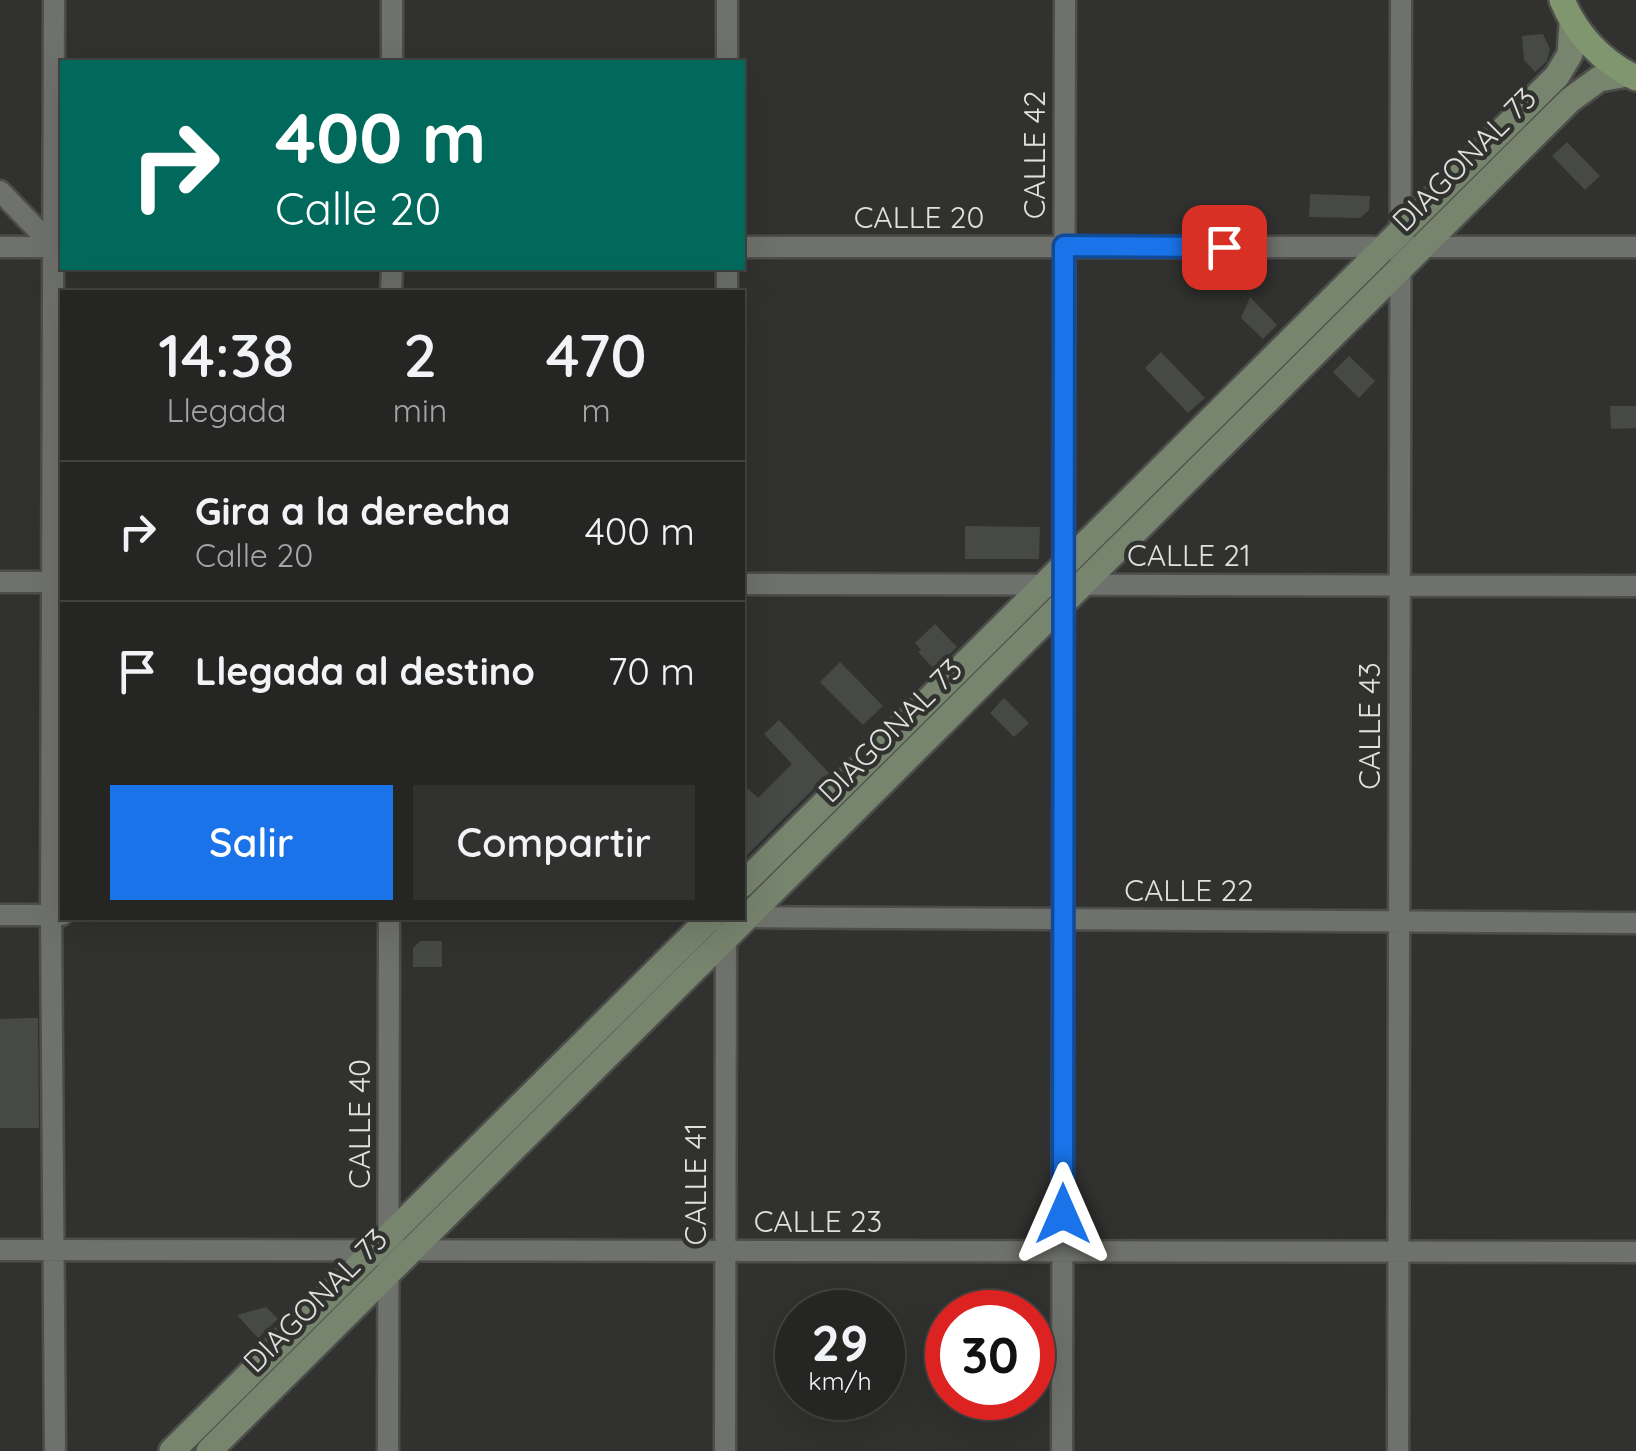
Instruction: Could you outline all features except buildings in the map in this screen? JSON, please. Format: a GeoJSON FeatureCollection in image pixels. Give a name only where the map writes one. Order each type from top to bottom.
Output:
{"type":"FeatureCollection","features":[{"type":"Feature","properties":{"kind":"main road","name":"DIAGONAL 73"},"geometry":{"type":"LineString","coordinates":[[745,912],[1063,585],[1402,248],[1557,76],[1570,54],[1567,12]]}},
{"type":"Feature","properties":{"kind":"main road"},"geometry":{"type":"LineString","coordinates":[[1567,12],[1600,54],[1631,76]]}},
{"type":"Feature","properties":{"kind":"main road","name":"DIAGONAL 73"},"geometry":{"type":"LineString","coordinates":[[1402,248],[1570,100],[1600,79],[1631,76]]}},
{"type":"Feature","properties":{"kind":"main road","name":"DIAGONAL 73"},"geometry":{"type":"LineString","coordinates":[[745,882],[1063,585]]}},
{"type":"Feature","properties":{"kind":"main road","name":"DIAGONAL 73"},"geometry":{"type":"LineString","coordinates":[[210,1451],[390,1252],[708,920]]}},
{"type":"Feature","properties":{"kind":"main road","name":"DIAGONAL 73"},"geometry":{"type":"LineString","coordinates":[[172,1451],[390,1252],[735,922]]}},
{"type":"Feature","properties":{"kind":"street"},"geometry":{"type":"LineString","coordinates":[[54,0],[58,247],[54,1451]]}},
{"type":"Feature","properties":{"kind":"street"},"geometry":{"type":"LineString","coordinates":[[392,0],[392,60]]}},
{"type":"Feature","properties":{"kind":"street"},"geometry":{"type":"LineString","coordinates":[[727,0],[727,60]]}},
{"type":"Feature","properties":{"kind":"street","name":"CALLE 42"},"geometry":{"type":"LineString","coordinates":[[1062,1451],[1065,0]]}},
{"type":"Feature","properties":{"kind":"street","name":"CALLE 43"},"geometry":{"type":"LineString","coordinates":[[1398,1451],[1401,0]]}},
{"type":"Feature","properties":{"kind":"street"},"geometry":{"type":"LineString","coordinates":[[0,191],[58,247]]}},
{"type":"Feature","properties":{"kind":"street"},"geometry":{"type":"LineString","coordinates":[[0,247],[58,247]]}},
{"type":"Feature","properties":{"kind":"street","name":"CALLE 20"},"geometry":{"type":"LineString","coordinates":[[745,247],[1636,247]]}},
{"type":"Feature","properties":{"kind":"street"},"geometry":{"type":"LineString","coordinates":[[0,582],[58,582]]}},
{"type":"Feature","properties":{"kind":"street","name":"CALLE 21"},"geometry":{"type":"LineString","coordinates":[[745,584],[1636,586]]}},
{"type":"Feature","properties":{"kind":"street"},"geometry":{"type":"LineString","coordinates":[[0,915],[57,915]]}},
{"type":"Feature","properties":{"kind":"street","name":"CALLE 22"},"geometry":{"type":"LineString","coordinates":[[735,922],[1063,919],[1636,923]]}},
{"type":"Feature","properties":{"kind":"street","name":"CALLE 40"},"geometry":{"type":"LineString","coordinates":[[388,1451],[389,920]]}},
{"type":"Feature","properties":{"kind":"street","name":"CALLE 41"},"geometry":{"type":"LineString","coordinates":[[724,1451],[725,1251],[735,922]]}},
{"type":"Feature","properties":{"kind":"street","name":"CALLE 23"},"geometry":{"type":"LineString","coordinates":[[0,1250],[1636,1252]]}},
{"type":"Feature","properties":{"kind":"route"},"geometry":{"type":"LineString","coordinates":[[1063,1214],[1064,246],[1224,247]]}}]}
